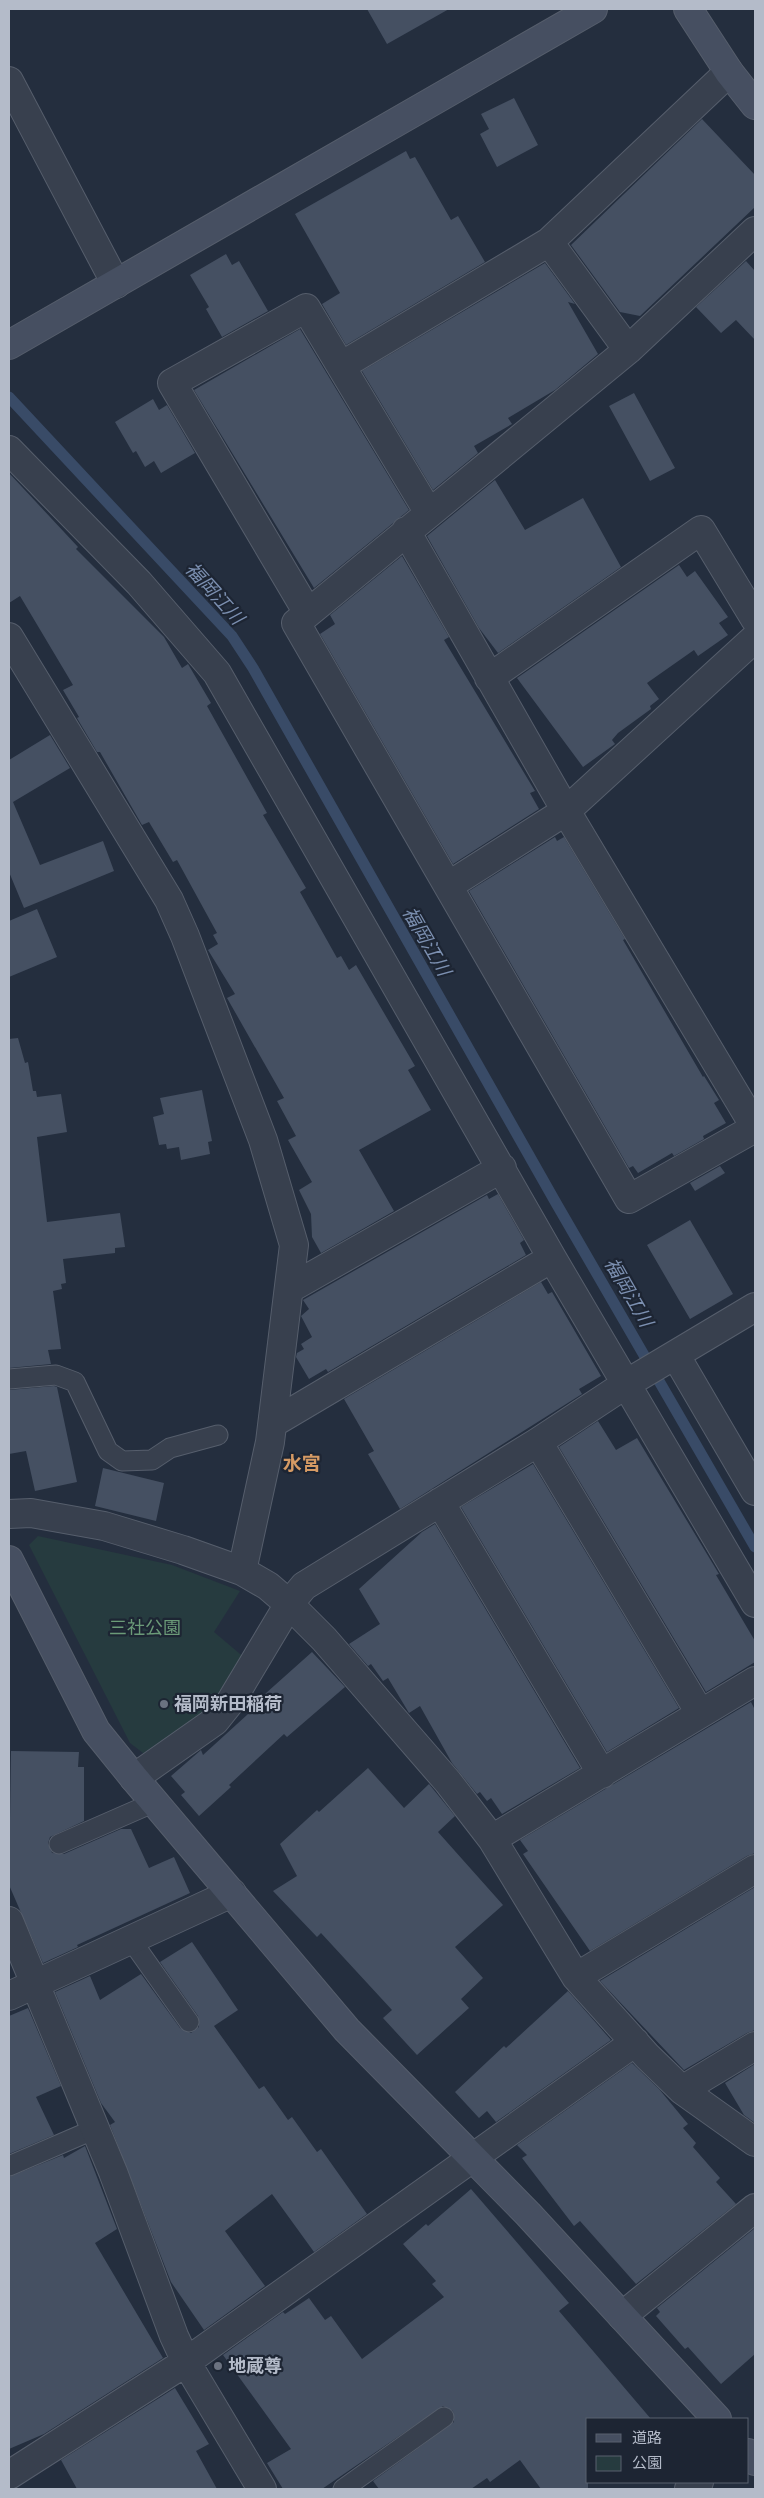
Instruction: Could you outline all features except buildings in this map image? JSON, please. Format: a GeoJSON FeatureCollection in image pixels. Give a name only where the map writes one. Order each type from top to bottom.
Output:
{"type":"FeatureCollection","features":[{"type":"Feature","properties":{"kind":"street"},"geometry":{"type":"LineString","coordinates":[[9,345],[593,9]]}},
{"type":"Feature","properties":{"kind":"street"},"geometry":{"type":"LineString","coordinates":[[688,9],[729,72],[755,105]]}},
{"type":"Feature","properties":{"kind":"street"},"geometry":{"type":"LineString","coordinates":[[341,366],[549,242],[729,72]]}},
{"type":"Feature","properties":{"kind":"street"},"geometry":{"type":"LineString","coordinates":[[9,81],[116,284]]}},
{"type":"Feature","properties":{"kind":"street"},"geometry":{"type":"LineString","coordinates":[[406,531],[566,812],[755,1127],[629,1199],[296,623],[406,531],[628,350],[755,231]]}},
{"type":"Feature","properties":{"kind":"street"},"geometry":{"type":"LineString","coordinates":[[549,242],[628,350]]}},
{"type":"Feature","properties":{"kind":"street"},"geometry":{"type":"LineString","coordinates":[[308,613],[172,383],[306,308],[429,513]]}},
{"type":"Feature","properties":{"kind":"street"},"geometry":{"type":"LineString","coordinates":[[9,450],[139,583],[217,673],[552,1258],[634,1380],[755,1603]]}},
{"type":"Feature","properties":{"kind":"street"},"geometry":{"type":"LineString","coordinates":[[489,678],[701,530],[755,619]]}},
{"type":"Feature","properties":{"kind":"street"},"geometry":{"type":"LineString","coordinates":[[9,637],[169,900],[186,936],[263,1140],[294,1245],[273,1423],[242,1571]]}},
{"type":"Feature","properties":{"kind":"street"},"geometry":{"type":"LineString","coordinates":[[448,886],[566,812],[755,638]]}},
{"type":"Feature","properties":{"kind":"street"},"geometry":{"type":"LineString","coordinates":[[289,1289],[502,1168]]}},
{"type":"Feature","properties":{"kind":"street"},"geometry":{"type":"LineString","coordinates":[[273,1423],[552,1258]]}},
{"type":"Feature","properties":{"kind":"street"},"geometry":{"type":"LineString","coordinates":[[134,1778],[214,1721],[231,1701],[289,1604],[304,1586],[538,1442],[634,1380],[755,1307]]}},
{"type":"Feature","properties":{"kind":"street"},"geometry":{"type":"LineString","coordinates":[[671,1359],[755,1491]]}},
{"type":"Feature","properties":{"kind":"street"},"geometry":{"type":"LineString","coordinates":[[538,1442],[700,1713]]}},
{"type":"Feature","properties":{"kind":"street"},"geometry":{"type":"LineString","coordinates":[[440,1502],[602,1774]]}},
{"type":"Feature","properties":{"kind":"street"},"geometry":{"type":"LineString","coordinates":[[9,1514],[31,1513],[104,1526],[242,1571],[268,1586],[324,1639],[415,1744],[492,1839],[576,1976],[635,2042],[682,2090],[755,2142]]}},
{"type":"Feature","properties":{"kind":"street"},"geometry":{"type":"LineString","coordinates":[[9,1560],[96,1731],[134,1778],[347,2030],[528,2214],[716,2418]]}},
{"type":"Feature","properties":{"kind":"street"},"geometry":{"type":"LineString","coordinates":[[492,1839],[755,1681]]}},
{"type":"Feature","properties":{"kind":"street"},"geometry":{"type":"LineString","coordinates":[[576,1976],[755,1869]]}},
{"type":"Feature","properties":{"kind":"street"},"geometry":{"type":"LineString","coordinates":[[9,1996],[232,1893]]}},
{"type":"Feature","properties":{"kind":"street"},"geometry":{"type":"LineString","coordinates":[[9,1921],[95,2129],[174,2336],[186,2362],[262,2489]]}},
{"type":"Feature","properties":{"kind":"street"},"geometry":{"type":"LineString","coordinates":[[9,2475],[186,2362],[635,2042]]}},
{"type":"Feature","properties":{"kind":"street"},"geometry":{"type":"LineString","coordinates":[[682,2090],[755,2046]]}},
{"type":"Feature","properties":{"kind":"street"},"geometry":{"type":"LineString","coordinates":[[622,2316],[755,2208]]}},
{"type":"Feature","properties":{"kind":"lane"},"geometry":{"type":"LineString","coordinates":[[9,1379],[56,1374],[75,1382],[108,1451],[122,1461],[152,1460],[170,1448],[218,1435]]}},
{"type":"Feature","properties":{"kind":"lane"},"geometry":{"type":"LineString","coordinates":[[59,1844],[155,1802]]}},
{"type":"Feature","properties":{"kind":"lane"},"geometry":{"type":"LineString","coordinates":[[131,1940],[190,2022]]}},
{"type":"Feature","properties":{"kind":"lane"},"geometry":{"type":"LineString","coordinates":[[9,2166],[95,2129]]}},
{"type":"Feature","properties":{"kind":"lane"},"geometry":{"type":"LineString","coordinates":[[343,2489],[444,2417]]}},
{"type":"Feature","properties":{"kind":"green space","name":"三社公園"},"geometry":{"type":"Polygon","coordinates":[[[38,1536],[172,1565],[240,1591],[214,1632],[246,1659],[211,1709],[147,1756],[130,1743],[29,1545],[38,1536]]]}},
{"type":"Feature","properties":{"kind":"waterway","name":"福岡江川"},"geometry":{"type":"LineString","coordinates":[[9,397],[232,636],[253,668],[556,1203],[755,1547]]}},
{"type":"Feature","properties":{"kind":"place","name":"福岡新田稲荷"},"geometry":{"type":"Point","coordinates":[164,1704]}},
{"type":"Feature","properties":{"kind":"place","name":"地蔵尊"},"geometry":{"type":"Point","coordinates":[218,2366]}},
{"type":"Feature","properties":{"kind":"district","name":"水宮"},"geometry":{"type":"Point","coordinates":[302,1463]}}]}
